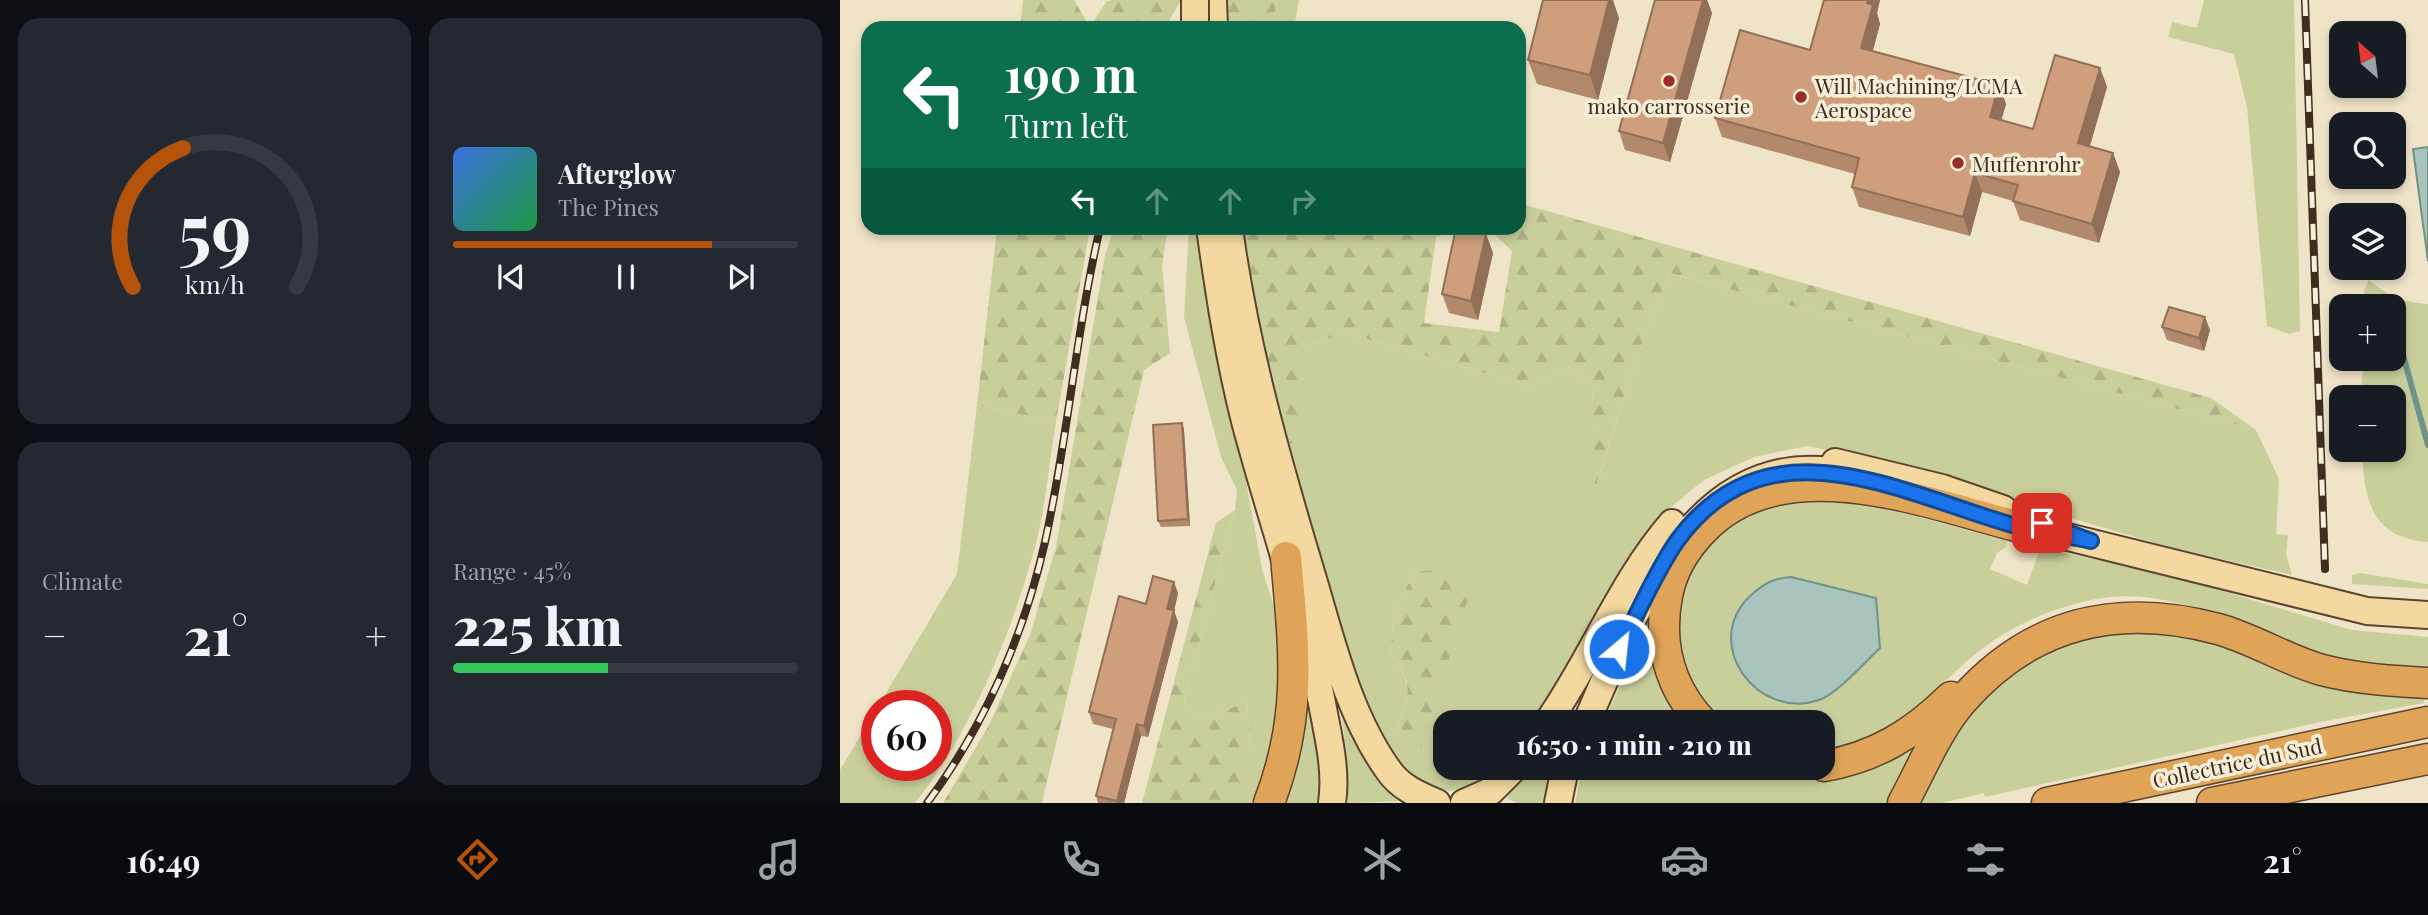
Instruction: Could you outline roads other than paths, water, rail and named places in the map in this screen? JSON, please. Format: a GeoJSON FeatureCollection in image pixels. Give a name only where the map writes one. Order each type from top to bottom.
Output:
{"type":"FeatureCollection","features":[{"type":"Feature","properties":{"kind":"highway"},"geometry":{"type":"LineString","coordinates":[[1690,710],[1664,652],[1663,617],[1670,579],[1689,544],[1722,511],[1752,495],[1786,486],[1828,485],[1883,494],[2024,528]]}},
{"type":"Feature","properties":{"kind":"highway"},"geometry":{"type":"LineString","coordinates":[[1269,803],[1284,765],[1292,726],[1296,666],[1286,557]]}},
{"type":"Feature","properties":{"kind":"highway"},"geometry":{"type":"LineString","coordinates":[[1835,764],[1854,761],[1891,746],[1926,722],[1981,668],[2012,644],[2047,625],[2093,611],[2143,606],[2183,612],[2321,670],[2372,680],[2428,683]]}},
{"type":"Feature","properties":{"kind":"highway"},"geometry":{"type":"LineString","coordinates":[[1903,803],[1961,703],[1990,673],[2025,646],[2063,628],[2139,616],[2181,620],[2221,630]]}},
{"type":"Feature","properties":{"kind":"highway","name":"Collectrice du Sud"},"geometry":{"type":"LineString","coordinates":[[2047,803],[2428,722]]}},
{"type":"Feature","properties":{"kind":"highway","name":"Collectrice du Sud"},"geometry":{"type":"LineString","coordinates":[[2211,803],[2428,760]]}},
{"type":"Feature","properties":{"kind":"highway"},"geometry":{"type":"LineString","coordinates":[[2306,803],[2428,769]]}},
{"type":"Feature","properties":{"kind":"main road"},"geometry":{"type":"LineString","coordinates":[[1195,0],[1195,21]]}},
{"type":"Feature","properties":{"kind":"main road"},"geometry":{"type":"LineString","coordinates":[[1213,0],[1214,21]]}},
{"type":"Feature","properties":{"kind":"main road"},"geometry":{"type":"LineString","coordinates":[[1211,235],[1228,341],[1245,422],[1312,653],[1331,747],[1335,787],[1332,803]]}},
{"type":"Feature","properties":{"kind":"main road"},"geometry":{"type":"LineString","coordinates":[[1230,235],[1257,383],[1340,669],[1372,744],[1390,773],[1406,789],[1437,803]]}},
{"type":"Feature","properties":{"kind":"main road"},"geometry":{"type":"LineString","coordinates":[[1556,710],[1644,560],[1665,531],[1688,504],[1717,484],[1761,466],[1813,459],[1851,464],[1942,488],[2091,541]]}},
{"type":"Feature","properties":{"kind":"main road"},"geometry":{"type":"LineString","coordinates":[[1592,710],[1619,649],[1676,542],[1718,499],[1769,476],[1807,470],[1842,473],[1886,483],[2024,528],[2091,541],[2367,611],[2428,615]]}},
{"type":"Feature","properties":{"kind":"main road"},"geometry":{"type":"LineString","coordinates":[[1464,803],[1491,791],[1502,780]]}},
{"type":"Feature","properties":{"kind":"main road"},"geometry":{"type":"LineString","coordinates":[[1558,803],[1563,780]]}},
{"type":"Feature","properties":{"kind":"water"},"geometry":{"type":"Polygon","coordinates":[[[2428,147],[2428,261],[2413,149],[2428,147]]]}},
{"type":"Feature","properties":{"kind":"water"},"geometry":{"type":"Polygon","coordinates":[[[1791,577],[1876,598],[1880,648],[1826,697],[1797,704],[1776,700],[1757,689],[1743,674],[1734,656],[1731,636],[1736,616],[1749,597],[1768,582],[1791,577]]]}},
{"type":"Feature","properties":{"kind":"waterway"},"geometry":{"type":"LineString","coordinates":[[2406,366],[2428,445]]}},
{"type":"Feature","properties":{"kind":"railway"},"geometry":{"type":"LineString","coordinates":[[1185,21],[1199,0]]}},
{"type":"Feature","properties":{"kind":"railway"},"geometry":{"type":"LineString","coordinates":[[2305,0],[2325,569]]}},
{"type":"Feature","properties":{"kind":"railway"},"geometry":{"type":"LineString","coordinates":[[927,803],[948,774],[984,712],[1000,679],[1026,611],[1053,503],[1099,235]]}},
{"type":"Feature","properties":{"kind":"place","name":"mako carrosserie"},"geometry":{"type":"Point","coordinates":[1669,81]}},
{"type":"Feature","properties":{"kind":"place","name":"Will Machining/LCMA Aerospace"},"geometry":{"type":"Point","coordinates":[1801,97]}},
{"type":"Feature","properties":{"kind":"place","name":"Muffenrohr"},"geometry":{"type":"Point","coordinates":[1958,163]}}]}
